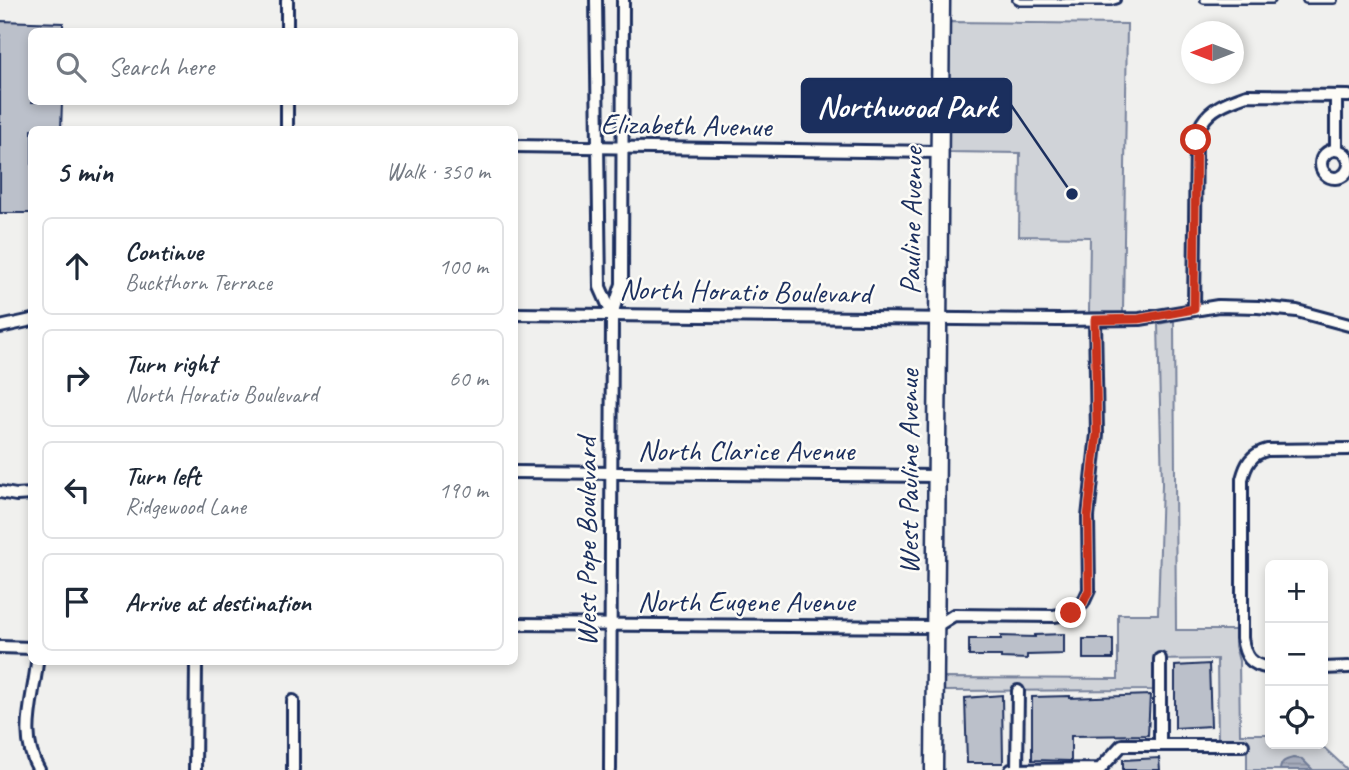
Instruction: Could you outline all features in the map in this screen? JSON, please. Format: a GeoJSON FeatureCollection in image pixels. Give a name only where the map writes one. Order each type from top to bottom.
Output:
{"type":"FeatureCollection","features":[{"type":"Feature","properties":{"kind":"street"},"geometry":{"type":"LineString","coordinates":[[287,28],[288,0]]}},
{"type":"Feature","properties":{"kind":"street","name":"West Pope Boulevard"},"geometry":{"type":"LineString","coordinates":[[596,0],[600,287],[612,314]]}},
{"type":"Feature","properties":{"kind":"street","name":"West Pope Boulevard"},"geometry":{"type":"LineString","coordinates":[[610,770],[612,314],[622,284],[623,0]]}},
{"type":"Feature","properties":{"kind":"street","name":"Pauline Avenue"},"geometry":{"type":"LineString","coordinates":[[937,318],[941,0]]}},
{"type":"Feature","properties":{"kind":"street"},"geometry":{"type":"LineString","coordinates":[[1194,309],[1196,140],[1201,124],[1213,110],[1247,95],[1349,96]]}},
{"type":"Feature","properties":{"kind":"street"},"geometry":{"type":"LineString","coordinates":[[1336,96],[1336,150]]}},
{"type":"Feature","properties":{"kind":"street"},"geometry":{"type":"LineString","coordinates":[[287,105],[287,126]]}},
{"type":"Feature","properties":{"kind":"street","name":"Elizabeth Avenue"},"geometry":{"type":"LineString","coordinates":[[518,146],[940,152]]}},
{"type":"Feature","properties":{"kind":"street","name":"North Horatio Boulevard"},"geometry":{"type":"LineString","coordinates":[[518,314],[1095,320],[1139,319],[1218,306],[1297,311],[1349,325]]}},
{"type":"Feature","properties":{"kind":"street","name":"West Pauline Avenue"},"geometry":{"type":"LineString","coordinates":[[935,626],[937,318]]}},
{"type":"Feature","properties":{"kind":"street","name":"North Eugene Avenue"},"geometry":{"type":"LineString","coordinates":[[518,624],[935,626],[954,615],[1071,613],[1083,603],[1089,590],[1088,517],[1097,434],[1095,320]]}},
{"type":"Feature","properties":{"kind":"street"},"geometry":{"type":"LineString","coordinates":[[0,327],[28,321]]}},
{"type":"Feature","properties":{"kind":"street"},"geometry":{"type":"LineString","coordinates":[[1265,666],[1252,662],[1245,654],[1242,638],[1242,479],[1245,467],[1258,453],[1267,450],[1349,449]]}},
{"type":"Feature","properties":{"kind":"street","name":"North Clarice Avenue"},"geometry":{"type":"LineString","coordinates":[[518,472],[936,476]]}},
{"type":"Feature","properties":{"kind":"street"},"geometry":{"type":"LineString","coordinates":[[0,492],[28,494]]}},
{"type":"Feature","properties":{"kind":"street"},"geometry":{"type":"LineString","coordinates":[[934,770],[935,626]]}},
{"type":"Feature","properties":{"kind":"street"},"geometry":{"type":"LineString","coordinates":[[0,647],[28,648]]}},
{"type":"Feature","properties":{"kind":"street"},"geometry":{"type":"LineString","coordinates":[[1160,659],[1160,745]]}},
{"type":"Feature","properties":{"kind":"street"},"geometry":{"type":"LineString","coordinates":[[37,665],[28,738],[38,770]]}},
{"type":"Feature","properties":{"kind":"street"},"geometry":{"type":"LineString","coordinates":[[195,770],[196,665]]}},
{"type":"Feature","properties":{"kind":"street"},"geometry":{"type":"LineString","coordinates":[[1328,668],[1349,667]]}},
{"type":"Feature","properties":{"kind":"street"},"geometry":{"type":"LineString","coordinates":[[1017,770],[1018,691]]}},
{"type":"Feature","properties":{"kind":"street"},"geometry":{"type":"LineString","coordinates":[[293,701],[293,770]]}},
{"type":"Feature","properties":{"kind":"street"},"geometry":{"type":"LineString","coordinates":[[1011,770],[1100,769],[1122,745],[1243,745]]}},
{"type":"Feature","properties":{"kind":"lane"},"geometry":{"type":"LineString","coordinates":[[1016,0],[1117,0]]}},
{"type":"Feature","properties":{"kind":"lane"},"geometry":{"type":"LineString","coordinates":[[1204,0],[1272,0]]}},
{"type":"Feature","properties":{"kind":"lane"},"geometry":{"type":"LineString","coordinates":[[1306,0],[1334,0]]}},
{"type":"Feature","properties":{"kind":"shaded area"},"geometry":{"type":"Polygon","coordinates":[[[949,22],[1127,24],[1123,313],[1089,312],[1090,237],[1019,236],[1020,153],[947,152],[949,22]]]}},
{"type":"Feature","properties":{"kind":"shaded area"},"geometry":{"type":"Polygon","coordinates":[[[1174,321],[1176,630],[1235,630],[1239,661],[1240,734],[1265,734],[1265,749],[1325,749],[1348,770],[1247,770],[1247,741],[1218,741],[1217,659],[1154,660],[1153,690],[944,691],[944,678],[1118,679],[1118,614],[1158,614],[1162,484],[1158,324],[1174,321]]]}},
{"type":"Feature","properties":{"kind":"water"},"geometry":{"type":"Polygon","coordinates":[[[1302,759],[1313,770],[1280,770],[1284,761],[1302,759]]]}},
{"type":"Feature","properties":{"kind":"building"},"geometry":{"type":"Polygon","coordinates":[[[0,21],[63,23],[63,28],[28,28],[28,105],[62,105],[61,126],[28,126],[28,213],[0,213],[0,21]]]}},
{"type":"Feature","properties":{"kind":"building"},"geometry":{"type":"Polygon","coordinates":[[[1064,634],[1064,654],[1027,655],[1027,659],[969,656],[969,639],[1064,634]]]}},
{"type":"Feature","properties":{"kind":"building"},"geometry":{"type":"Polygon","coordinates":[[[1083,639],[1113,639],[1113,659],[1083,659],[1083,639]]]}},
{"type":"Feature","properties":{"kind":"building"},"geometry":{"type":"Polygon","coordinates":[[[1209,664],[1211,726],[1175,728],[1175,666],[1209,664]]]}},
{"type":"Feature","properties":{"kind":"building"},"geometry":{"type":"Polygon","coordinates":[[[1002,695],[1003,763],[967,763],[965,698],[1002,695]]]}},
{"type":"Feature","properties":{"kind":"building"},"geometry":{"type":"Polygon","coordinates":[[[1150,695],[1148,735],[1071,736],[1071,761],[1032,760],[1032,697],[1150,695]]]}},
{"type":"Feature","properties":{"kind":"building"},"geometry":{"type":"Polygon","coordinates":[[[1159,758],[1160,770],[1123,770],[1123,760],[1159,758]]]}},
{"type":"Feature","properties":{"kind":"place","name":"Northwood Park"},"geometry":{"type":"Point","coordinates":[1072,194]}},
{"type":"Feature","properties":{"kind":"route"},"geometry":{"type":"LineString","coordinates":[[1071,613],[1083,603],[1089,590],[1088,517],[1097,434],[1095,320],[1139,319],[1194,309],[1196,140]]}}]}
